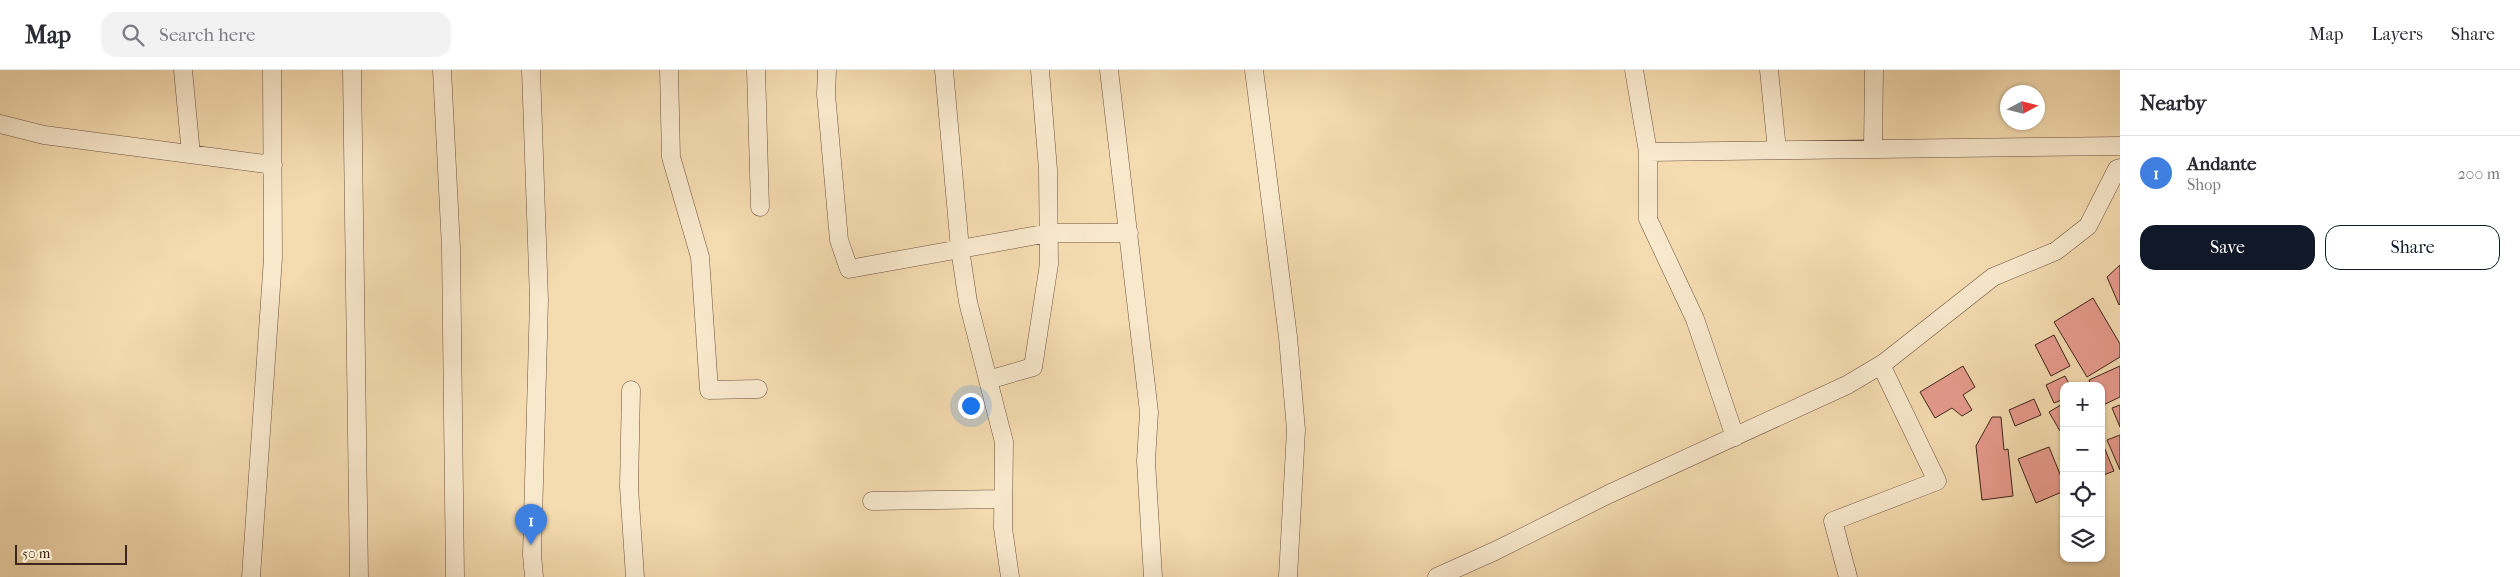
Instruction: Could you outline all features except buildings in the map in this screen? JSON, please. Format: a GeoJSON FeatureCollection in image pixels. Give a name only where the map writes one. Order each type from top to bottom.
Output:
{"type":"FeatureCollection","features":[{"type":"Feature","properties":{"kind":"street"},"geometry":{"type":"LineString","coordinates":[[183,70],[191,154]]}},
{"type":"Feature","properties":{"kind":"street"},"geometry":{"type":"LineString","coordinates":[[251,577],[273,258],[272,70]]}},
{"type":"Feature","properties":{"kind":"street"},"geometry":{"type":"LineString","coordinates":[[352,70],[359,577]]}},
{"type":"Feature","properties":{"kind":"street"},"geometry":{"type":"LineString","coordinates":[[442,70],[452,248],[455,577]]}},
{"type":"Feature","properties":{"kind":"street"},"geometry":{"type":"LineString","coordinates":[[532,70],[539,300],[532,555],[534,577]]}},
{"type":"Feature","properties":{"kind":"street"},"geometry":{"type":"LineString","coordinates":[[669,70],[671,157],[700,256],[709,390],[758,389]]}},
{"type":"Feature","properties":{"kind":"street"},"geometry":{"type":"LineString","coordinates":[[756,70],[760,208]]}},
{"type":"Feature","properties":{"kind":"street"},"geometry":{"type":"LineString","coordinates":[[827,70],[826,94],[839,240],[849,269],[1049,233],[1129,233]]}},
{"type":"Feature","properties":{"kind":"street"},"geometry":{"type":"LineString","coordinates":[[944,70],[960,249],[968,302],[1004,442],[1003,528],[1010,577]]}},
{"type":"Feature","properties":{"kind":"street"},"geometry":{"type":"LineString","coordinates":[[988,380],[1033,366],[1049,264],[1048,170],[1040,70]]}},
{"type":"Feature","properties":{"kind":"street"},"geometry":{"type":"LineString","coordinates":[[1109,70],[1149,412],[1146,461],[1153,577]]}},
{"type":"Feature","properties":{"kind":"street"},"geometry":{"type":"LineString","coordinates":[[1254,70],[1288,337],[1296,430],[1288,577]]}},
{"type":"Feature","properties":{"kind":"street"},"geometry":{"type":"LineString","coordinates":[[1634,70],[1648,152],[1648,219],[1695,319],[1735,437]]}},
{"type":"Feature","properties":{"kind":"street"},"geometry":{"type":"LineString","coordinates":[[1769,70],[1777,150]]}},
{"type":"Feature","properties":{"kind":"street"},"geometry":{"type":"LineString","coordinates":[[1873,148],[1874,70]]}},
{"type":"Feature","properties":{"kind":"street"},"geometry":{"type":"LineString","coordinates":[[0,124],[44,135],[273,165]]}},
{"type":"Feature","properties":{"kind":"street"},"geometry":{"type":"LineString","coordinates":[[1437,577],[1847,385],[1880,365],[1993,277],[2056,251],[2088,226],[2119,170],[2120,143],[1648,152]]}},
{"type":"Feature","properties":{"kind":"street"},"geometry":{"type":"LineString","coordinates":[[1848,577],[1833,521],[1937,481],[1880,365]]}},
{"type":"Feature","properties":{"kind":"street"},"geometry":{"type":"LineString","coordinates":[[631,390],[629,487],[635,577]]}},
{"type":"Feature","properties":{"kind":"street"},"geometry":{"type":"LineString","coordinates":[[872,500],[1003,499]]}},
{"type":"Feature","properties":{"kind":"place","name":"Andante"},"geometry":{"type":"Point","coordinates":[531,545]}}]}
